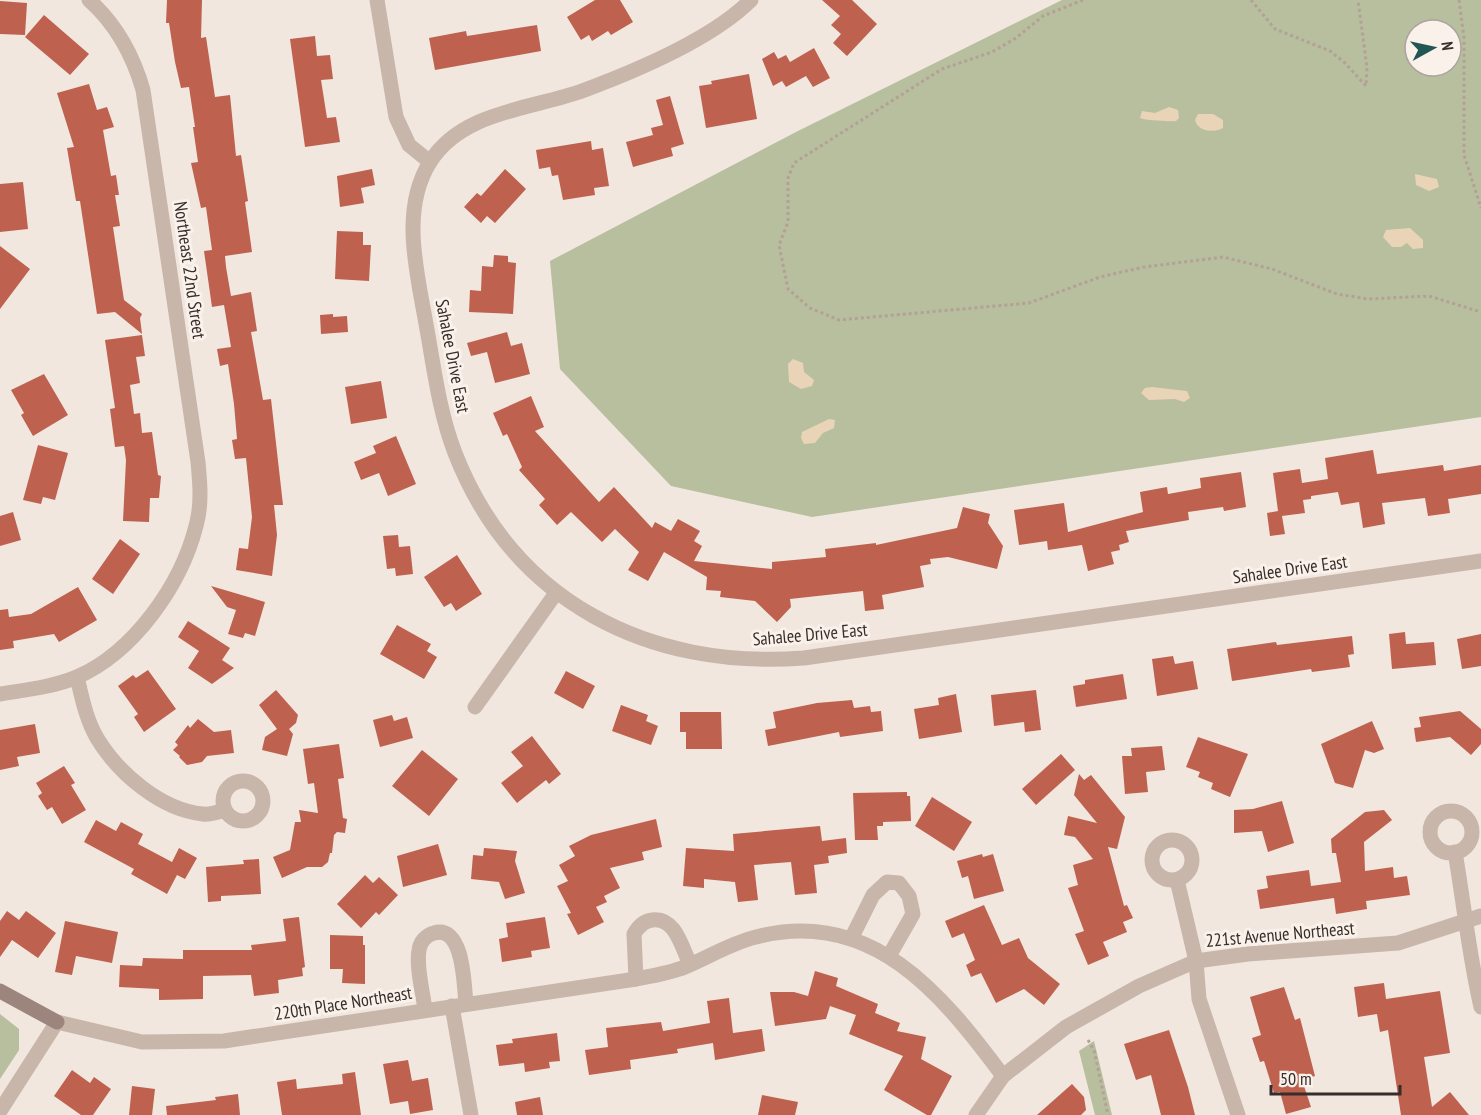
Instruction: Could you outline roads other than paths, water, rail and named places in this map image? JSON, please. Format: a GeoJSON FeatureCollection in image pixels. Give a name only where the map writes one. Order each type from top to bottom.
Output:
{"type":"FeatureCollection","features":[{"type":"Feature","properties":{"kind":"street","name":"Northeast 22nd Street"},"geometry":{"type":"LineString","coordinates":[[77,677],[118,650],[146,623],[169,592],[197,525],[200,493],[198,462],[149,122],[136,64],[120,34],[103,12],[89,0]]}},
{"type":"Feature","properties":{"kind":"street"},"geometry":{"type":"LineString","coordinates":[[377,0],[396,117],[409,145],[430,162]]}},
{"type":"Feature","properties":{"kind":"street","name":"Sahalee Drive East"},"geometry":{"type":"LineString","coordinates":[[752,0],[715,30],[614,78],[579,92],[505,112],[478,123],[450,141],[430,162],[414,211],[412,245],[442,408],[455,453],[475,495],[501,537],[556,593],[631,635],[679,650],[719,658],[765,661],[804,658],[1481,561]]}},
{"type":"Feature","properties":{"kind":"street"},"geometry":{"type":"LineString","coordinates":[[475,707],[556,593]]}},
{"type":"Feature","properties":{"kind":"street"},"geometry":{"type":"LineString","coordinates":[[0,694],[77,677],[86,714],[93,730],[122,770],[155,796],[184,811],[206,815],[225,810]]}},
{"type":"Feature","properties":{"kind":"street"},"geometry":{"type":"LineString","coordinates":[[1455,852],[1474,919],[1472,969],[1481,1007]]}},
{"type":"Feature","properties":{"kind":"street"},"geometry":{"type":"LineString","coordinates":[[1177,880],[1196,961],[1199,999],[1238,1115]]}},
{"type":"Feature","properties":{"kind":"street"},"geometry":{"type":"LineString","coordinates":[[851,939],[873,896],[887,882],[899,883],[909,896],[913,914],[889,956]]}},
{"type":"Feature","properties":{"kind":"street"},"geometry":{"type":"LineString","coordinates":[[636,979],[634,934],[637,928],[648,920],[656,919],[670,925],[690,964]]}},
{"type":"Feature","properties":{"kind":"street","name":"221st Avenue Northeast"},"geometry":{"type":"LineString","coordinates":[[976,1115],[1003,1076],[1066,1027],[1139,986],[1196,961],[1248,954],[1398,943],[1474,919]]}},
{"type":"Feature","properties":{"kind":"street","name":"220th Place Northeast"},"geometry":{"type":"LineString","coordinates":[[57,1022],[142,1042],[224,1041],[636,979],[690,964],[754,937],[786,931],[812,932],[851,939],[889,956],[924,982],[947,1005],[1003,1076]]}},
{"type":"Feature","properties":{"kind":"street"},"geometry":{"type":"LineString","coordinates":[[425,1010],[419,948],[426,937],[439,932],[451,936],[458,946],[459,1005],[471,1115]]}},
{"type":"Feature","properties":{"kind":"street"},"geometry":{"type":"LineString","coordinates":[[0,991],[57,1022],[0,1111]]}}]}
